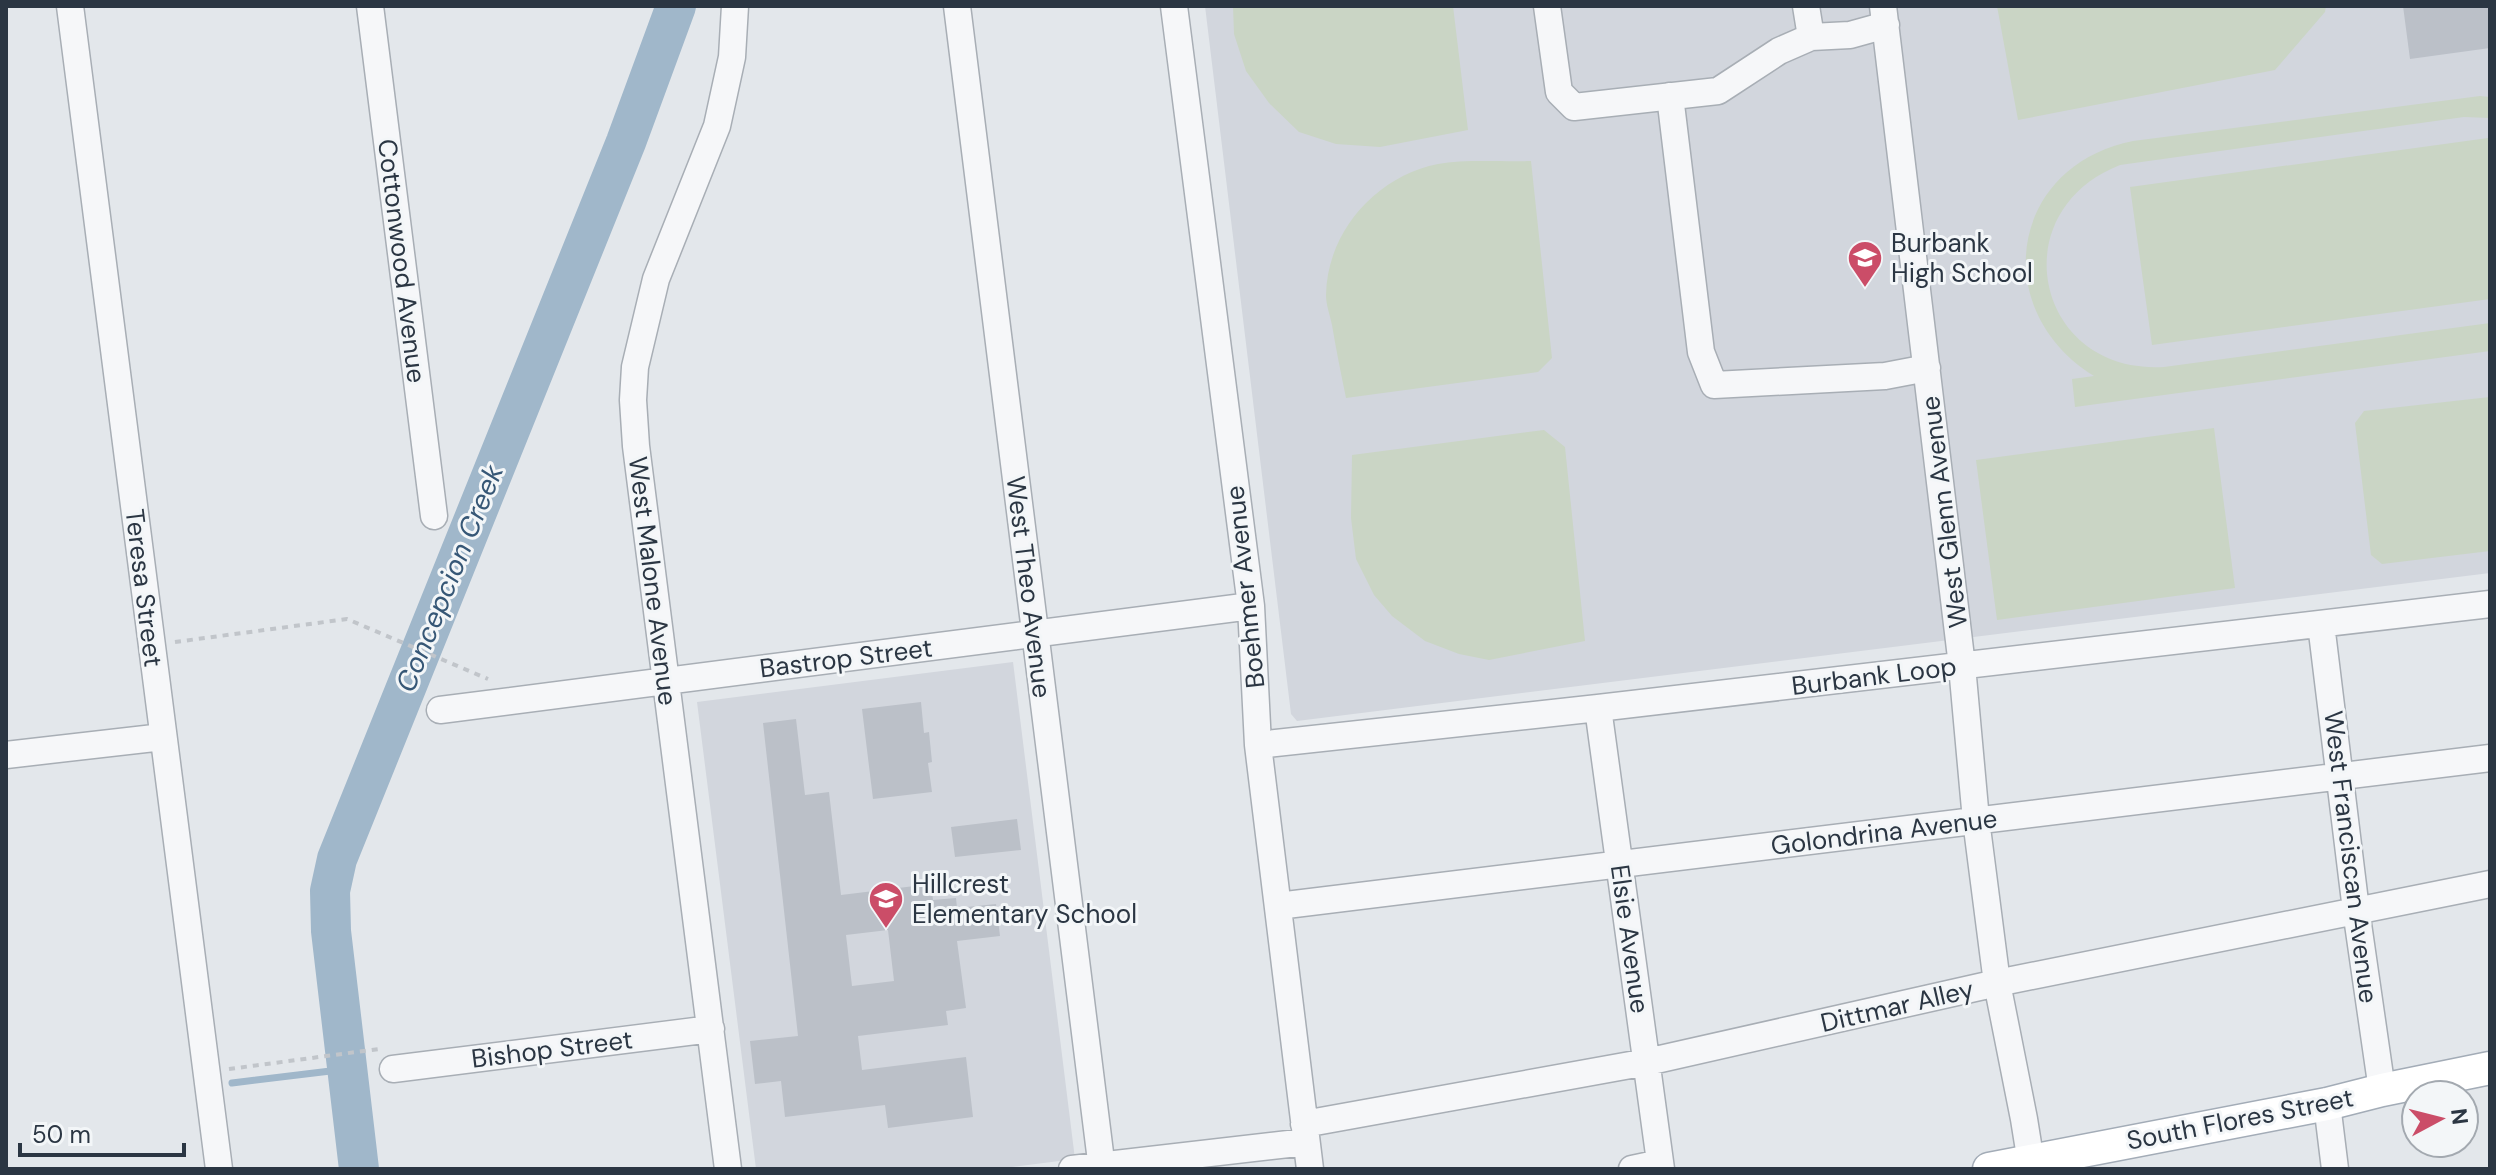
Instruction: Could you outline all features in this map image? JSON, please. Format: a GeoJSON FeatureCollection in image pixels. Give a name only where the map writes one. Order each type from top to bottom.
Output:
{"type":"FeatureCollection","features":[{"type":"Feature","properties":{"kind":"main road","name":"South Flores Street"},"geometry":{"type":"LineString","coordinates":[[1989,1169],[2031,1165],[2490,1068]]}},
{"type":"Feature","properties":{"kind":"street","name":"Teresa Street"},"geometry":{"type":"LineString","coordinates":[[70,6],[219,1169]]}},
{"type":"Feature","properties":{"kind":"street","name":"Cottonwood Avenue"},"geometry":{"type":"LineString","coordinates":[[370,6],[434,516]]}},
{"type":"Feature","properties":{"kind":"street","name":"West Malone Avenue"},"geometry":{"type":"LineString","coordinates":[[728,1169],[665,681],[633,400],[635,367],[656,279],[717,126],[732,57],[735,6]]}},
{"type":"Feature","properties":{"kind":"street","name":"West Theo Avenue"},"geometry":{"type":"LineString","coordinates":[[957,6],[1102,1167]]}},
{"type":"Feature","properties":{"kind":"street","name":"Boehmer Avenue"},"geometry":{"type":"LineString","coordinates":[[1174,6],[1251,606],[1258,745],[1310,1169]]}},
{"type":"Feature","properties":{"kind":"street"},"geometry":{"type":"LineString","coordinates":[[1547,6],[1559,92],[1574,107],[1718,91],[1779,51],[1811,37],[1850,35],[1884,16]]}},
{"type":"Feature","properties":{"kind":"street"},"geometry":{"type":"LineString","coordinates":[[1806,6],[1811,37]]}},
{"type":"Feature","properties":{"kind":"street","name":"West Glenn Avenue"},"geometry":{"type":"LineString","coordinates":[[1884,16],[1962,666],[1976,820],[1997,983],[2031,1165]]}},
{"type":"Feature","properties":{"kind":"street"},"geometry":{"type":"LineString","coordinates":[[1670,96],[1701,352],[1714,385],[1885,376],[1927,368]]}},
{"type":"Feature","properties":{"kind":"street","name":"Burbank Loop"},"geometry":{"type":"LineString","coordinates":[[1258,745],[2490,604]]}},
{"type":"Feature","properties":{"kind":"street","name":"Bastrop Street"},"geometry":{"type":"LineString","coordinates":[[440,710],[1251,606]]}},
{"type":"Feature","properties":{"kind":"street","name":"West Franciscan Avenue"},"geometry":{"type":"LineString","coordinates":[[2321,624],[2356,910],[2382,1090]]}},
{"type":"Feature","properties":{"kind":"street","name":"Elsie Avenue"},"geometry":{"type":"LineString","coordinates":[[1598,708],[1661,1166]]}},
{"type":"Feature","properties":{"kind":"street"},"geometry":{"type":"LineString","coordinates":[[6,755],[163,737]]}},
{"type":"Feature","properties":{"kind":"street","name":"Golondrina Avenue"},"geometry":{"type":"LineString","coordinates":[[1278,906],[2490,758]]}},
{"type":"Feature","properties":{"kind":"street","name":"Dittmar Alley"},"geometry":{"type":"LineString","coordinates":[[1072,1169],[1102,1167],[1305,1133],[1647,1062],[1997,983],[2490,884]]}},
{"type":"Feature","properties":{"kind":"street","name":"Bishop Street"},"geometry":{"type":"LineString","coordinates":[[390,1058],[711,1029]]}},
{"type":"Feature","properties":{"kind":"street"},"geometry":{"type":"LineString","coordinates":[[2327,1104],[2335,1169]]}},
{"type":"Feature","properties":{"kind":"street"},"geometry":{"type":"LineString","coordinates":[[1632,1169],[1661,1166]]}},
{"type":"Feature","properties":{"kind":"path"},"geometry":{"type":"LineString","coordinates":[[151,645],[347,619],[451,663]]}},
{"type":"Feature","properties":{"kind":"path"},"geometry":{"type":"LineString","coordinates":[[207,1072],[311,1059],[390,1058]]}},
{"type":"Feature","properties":{"kind":"shaded area","name":"Burbank High School"},"geometry":{"type":"Polygon","coordinates":[[[1205,6],[2490,6],[2490,573],[1297,721],[1291,714],[1205,6]]]}},
{"type":"Feature","properties":{"kind":"shaded area","name":"Hillcrest Elementary School"},"geometry":{"type":"Polygon","coordinates":[[[1013,662],[1075,1159],[995,1169],[756,1169],[697,702],[1013,662]]]}},
{"type":"Feature","properties":{"kind":"green space"},"geometry":{"type":"Polygon","coordinates":[[[1233,6],[1453,6],[1468,130],[1380,147],[1336,144],[1299,132],[1269,103],[1246,71],[1234,34],[1233,6]]]}},
{"type":"Feature","properties":{"kind":"green space"},"geometry":{"type":"Polygon","coordinates":[[[1997,6],[2326,6],[2325,12],[2275,70],[2018,120],[1997,6]]]}},
{"type":"Feature","properties":{"kind":"green space"},"geometry":{"type":"Polygon","coordinates":[[[2490,97],[2490,118],[2464,117],[2120,165],[2082,188],[2058,218],[2047,252],[2049,287],[2062,319],[2086,345],[2120,363],[2164,367],[2490,323],[2490,351],[2075,407],[2072,379],[2094,376],[2060,348],[2038,315],[2027,279],[2027,243],[2038,209],[2060,179],[2091,156],[2133,141],[2490,97]]]}},
{"type":"Feature","properties":{"kind":"green space"},"geometry":{"type":"Polygon","coordinates":[[[2488,138],[2490,299],[2152,345],[2130,187],[2488,138]]]}},
{"type":"Feature","properties":{"kind":"green space"},"geometry":{"type":"Polygon","coordinates":[[[1531,161],[1552,358],[1538,372],[1346,398],[1326,295],[1335,249],[1360,210],[1376,194],[1416,170],[1448,162],[1531,161]]]}},
{"type":"Feature","properties":{"kind":"green space"},"geometry":{"type":"Polygon","coordinates":[[[2490,397],[2490,551],[2382,564],[2371,555],[2355,423],[2364,411],[2490,397]]]}},
{"type":"Feature","properties":{"kind":"green space"},"geometry":{"type":"Polygon","coordinates":[[[2214,428],[2235,588],[1997,620],[1976,460],[2214,428]]]}},
{"type":"Feature","properties":{"kind":"green space"},"geometry":{"type":"Polygon","coordinates":[[[1544,430],[1565,447],[1585,641],[1489,660],[1459,654],[1425,641],[1392,616],[1374,595],[1356,559],[1351,518],[1352,455],[1544,430]]]}},
{"type":"Feature","properties":{"kind":"building"},"geometry":{"type":"Polygon","coordinates":[[[2403,6],[2490,6],[2490,48],[2410,59],[2403,6]]]}},
{"type":"Feature","properties":{"kind":"building"},"geometry":{"type":"Polygon","coordinates":[[[921,702],[924,733],[929,732],[932,762],[928,763],[932,792],[873,799],[862,709],[921,702]]]}},
{"type":"Feature","properties":{"kind":"building"},"geometry":{"type":"Polygon","coordinates":[[[796,719],[805,795],[829,792],[841,895],[931,884],[933,900],[956,898],[957,908],[996,904],[1000,936],[957,941],[966,1008],[946,1011],[948,1025],[858,1036],[862,1070],[966,1057],[973,1117],[888,1128],[885,1105],[785,1117],[781,1081],[755,1084],[750,1041],[798,1036],[763,723],[796,719]],[[888,930],[846,935],[852,986],[894,981],[888,930]]]}},
{"type":"Feature","properties":{"kind":"building"},"geometry":{"type":"Polygon","coordinates":[[[1017,819],[1021,850],[955,857],[951,827],[1017,819]]]}},
{"type":"Feature","properties":{"kind":"waterway","name":"Concepcion Creek"},"geometry":{"type":"LineString","coordinates":[[359,1169],[331,931],[330,891],[337,859],[626,142],[676,6]]}},
{"type":"Feature","properties":{"kind":"waterway"},"geometry":{"type":"LineString","coordinates":[[232,1083],[347,1069]]}},
{"type":"Feature","properties":{"kind":"place","name":"Burbank High School"},"geometry":{"type":"Point","coordinates":[1865,289]}},
{"type":"Feature","properties":{"kind":"place","name":"Hillcrest Elementary School"},"geometry":{"type":"Point","coordinates":[886,930]}}]}
